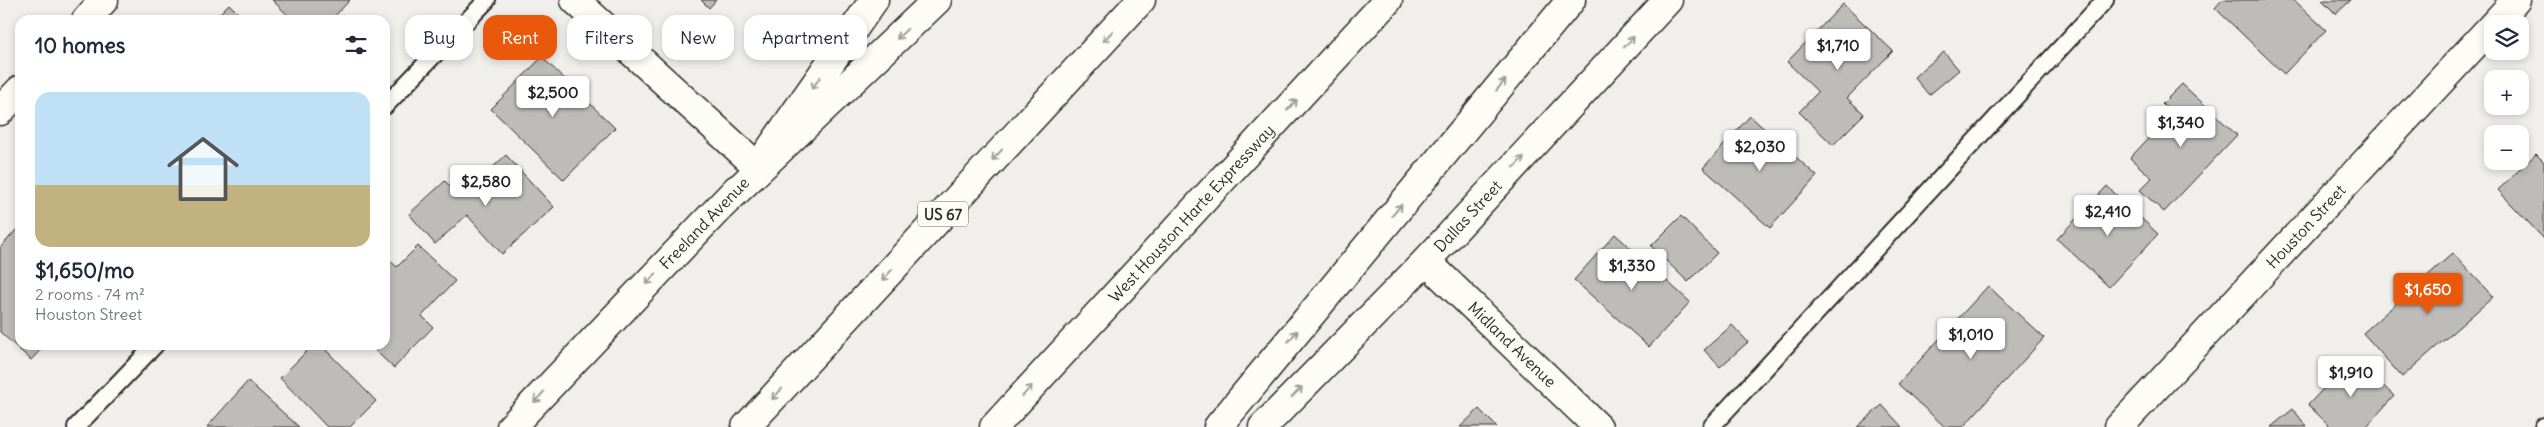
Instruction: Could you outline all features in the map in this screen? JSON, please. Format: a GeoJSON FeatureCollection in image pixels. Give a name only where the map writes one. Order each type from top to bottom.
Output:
{"type":"FeatureCollection","features":[{"type":"Feature","properties":{"kind":"main road"},"geometry":{"type":"LineString","coordinates":[[90,15],[104,0]]}},
{"type":"Feature","properties":{"kind":"main road"},"geometry":{"type":"LineString","coordinates":[[575,0],[758,167]]}},
{"type":"Feature","properties":{"kind":"main road","name":"Freeland Avenue"},"geometry":{"type":"LineString","coordinates":[[511,427],[758,167],[874,0]]}},
{"type":"Feature","properties":{"kind":"main road"},"geometry":{"type":"LineString","coordinates":[[721,206],[937,0]]}},
{"type":"Feature","properties":{"kind":"main road","name":"US 67"},"geometry":{"type":"LineString","coordinates":[[746,427],[1141,0]]}},
{"type":"Feature","properties":{"kind":"main road","name":"West Houston Harte Expressway"},"geometry":{"type":"LineString","coordinates":[[994,427],[1388,0]]}},
{"type":"Feature","properties":{"kind":"main road"},"geometry":{"type":"LineString","coordinates":[[1218,427],[1571,0]]}},
{"type":"Feature","properties":{"kind":"main road","name":"Dallas Street"},"geometry":{"type":"LineString","coordinates":[[1263,427],[1426,262],[1668,0]]}},
{"type":"Feature","properties":{"kind":"main road","name":"Houston Street"},"geometry":{"type":"LineString","coordinates":[[2502,15],[2516,0]]}},
{"type":"Feature","properties":{"kind":"main road","name":"Houston Street"},"geometry":{"type":"LineString","coordinates":[[2119,427],[2484,35]]}},
{"type":"Feature","properties":{"kind":"main road"},"geometry":{"type":"LineString","coordinates":[[0,111],[15,95]]}},
{"type":"Feature","properties":{"kind":"main road","name":"Midland Avenue"},"geometry":{"type":"LineString","coordinates":[[1426,262],[1598,427]]}},
{"type":"Feature","properties":{"kind":"lane"},"geometry":{"type":"LineString","coordinates":[[390,101],[487,0]]}},
{"type":"Feature","properties":{"kind":"lane"},"geometry":{"type":"LineString","coordinates":[[1711,427],[2105,0]]}},
{"type":"Feature","properties":{"kind":"lane"},"geometry":{"type":"LineString","coordinates":[[76,427],[150,350]]}},
{"type":"Feature","properties":{"kind":"building"},"geometry":{"type":"Polygon","coordinates":[[[272,0],[350,0],[336,15],[288,15],[272,0]]]}},
{"type":"Feature","properties":{"kind":"building"},"geometry":{"type":"Polygon","coordinates":[[[701,0],[716,0],[709,8],[701,0]]]}},
{"type":"Feature","properties":{"kind":"building"},"geometry":{"type":"Polygon","coordinates":[[[2222,0],[2294,0],[2326,30],[2284,74],[2215,8],[2222,0]]]}},
{"type":"Feature","properties":{"kind":"building"},"geometry":{"type":"Polygon","coordinates":[[[2322,0],[2351,0],[2336,14],[2322,0]]]}},
{"type":"Feature","properties":{"kind":"building"},"geometry":{"type":"Polygon","coordinates":[[[229,4],[240,15],[218,15],[229,4]]]}},
{"type":"Feature","properties":{"kind":"building"},"geometry":{"type":"Polygon","coordinates":[[[1843,4],[1893,51],[1847,98],[1864,114],[1833,145],[1799,112],[1818,92],[1787,62],[1843,4]]]}},
{"type":"Feature","properties":{"kind":"building"},"geometry":{"type":"Polygon","coordinates":[[[1944,52],[1959,70],[1929,95],[1914,77],[1944,52]]]}},
{"type":"Feature","properties":{"kind":"building"},"geometry":{"type":"Polygon","coordinates":[[[539,60],[545,60],[615,128],[564,180],[491,109],[539,60]]]}},
{"type":"Feature","properties":{"kind":"building"},"geometry":{"type":"Polygon","coordinates":[[[2182,84],[2237,135],[2164,212],[2140,190],[2152,178],[2130,158],[2172,113],[2162,104],[2182,84]]]}},
{"type":"Feature","properties":{"kind":"building"},"geometry":{"type":"Polygon","coordinates":[[[1750,116],[1817,176],[1770,228],[1703,168],[1750,116]]]}},
{"type":"Feature","properties":{"kind":"building"},"geometry":{"type":"Polygon","coordinates":[[[2536,154],[2544,162],[2544,239],[2498,190],[2519,170],[2529,170],[2529,161],[2536,154]]]}},
{"type":"Feature","properties":{"kind":"building"},"geometry":{"type":"Polygon","coordinates":[[[506,155],[554,207],[502,254],[467,215],[435,244],[409,214],[445,181],[460,198],[506,155]]]}},
{"type":"Feature","properties":{"kind":"building"},"geometry":{"type":"Polygon","coordinates":[[[2107,186],[2158,234],[2109,287],[2057,239],[2107,186]]]}},
{"type":"Feature","properties":{"kind":"building"},"geometry":{"type":"Polygon","coordinates":[[[1681,216],[1717,253],[1688,282],[1651,246],[1681,216]]]}},
{"type":"Feature","properties":{"kind":"building"},"geometry":{"type":"Polygon","coordinates":[[[15,231],[15,346],[0,332],[0,248],[15,231]]]}},
{"type":"Feature","properties":{"kind":"building"},"geometry":{"type":"Polygon","coordinates":[[[1615,234],[1690,302],[1649,347],[1574,280],[1615,234]]]}},
{"type":"Feature","properties":{"kind":"building"},"geometry":{"type":"Polygon","coordinates":[[[418,246],[455,281],[422,316],[433,327],[394,368],[374,350],[390,350],[390,261],[397,267],[418,246]]]}},
{"type":"Feature","properties":{"kind":"building"},"geometry":{"type":"Polygon","coordinates":[[[2453,253],[2493,297],[2402,377],[2363,333],[2453,253]]]}},
{"type":"Feature","properties":{"kind":"building"},"geometry":{"type":"Polygon","coordinates":[[[1988,286],[2044,338],[1963,427],[1945,427],[1898,384],[1988,286]]]}},
{"type":"Feature","properties":{"kind":"building"},"geometry":{"type":"Polygon","coordinates":[[[1732,325],[1748,342],[1720,367],[1704,350],[1732,325]]]}},
{"type":"Feature","properties":{"kind":"building"},"geometry":{"type":"Polygon","coordinates":[[[20,350],[40,350],[31,360],[20,350]]]}},
{"type":"Feature","properties":{"kind":"building"},"geometry":{"type":"Polygon","coordinates":[[[308,350],[326,350],[376,401],[350,427],[327,427],[280,378],[308,350]]]}},
{"type":"Feature","properties":{"kind":"building"},"geometry":{"type":"Polygon","coordinates":[[[2353,357],[2394,396],[2366,427],[2331,427],[2308,405],[2353,357]]]}},
{"type":"Feature","properties":{"kind":"building"},"geometry":{"type":"Polygon","coordinates":[[[248,381],[299,427],[207,427],[248,381]]]}},
{"type":"Feature","properties":{"kind":"building"},"geometry":{"type":"Polygon","coordinates":[[[1882,405],[1902,427],[1857,427],[1882,405]]]}},
{"type":"Feature","properties":{"kind":"building"},"geometry":{"type":"Polygon","coordinates":[[[1479,409],[1497,427],[1460,427],[1479,409]]]}},
{"type":"Feature","properties":{"kind":"building"},"geometry":{"type":"Polygon","coordinates":[[[2293,409],[2307,427],[2271,427],[2293,409]]]}}]}
